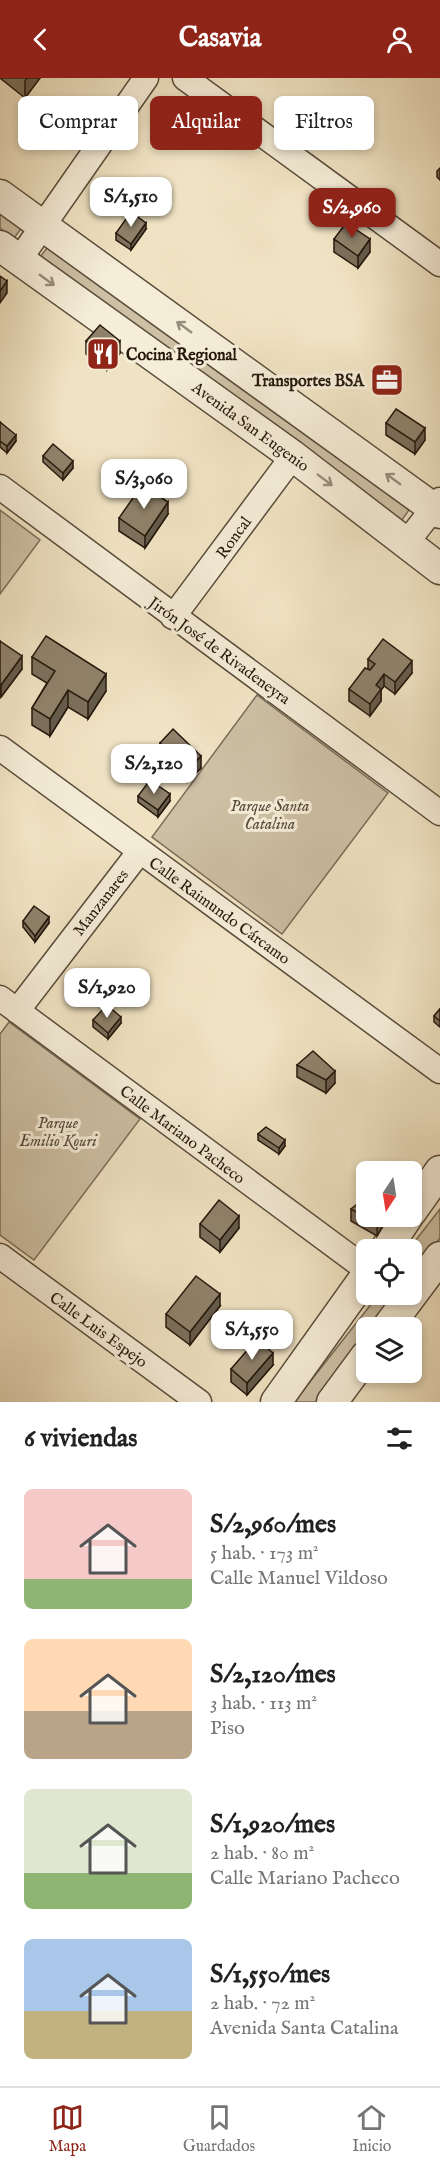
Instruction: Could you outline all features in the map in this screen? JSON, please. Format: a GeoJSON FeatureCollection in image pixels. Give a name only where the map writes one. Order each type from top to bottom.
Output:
{"type":"FeatureCollection","features":[{"type":"Feature","properties":{"kind":"street"},"geometry":{"type":"LineString","coordinates":[[10,253],[43,225],[146,78]]}},
{"type":"Feature","properties":{"kind":"street"},"geometry":{"type":"LineString","coordinates":[[185,78],[440,264]]}},
{"type":"Feature","properties":{"kind":"street"},"geometry":{"type":"LineString","coordinates":[[0,195],[438,507],[406,542]]}},
{"type":"Feature","properties":{"kind":"street","name":"Avenida San Eugenio"},"geometry":{"type":"LineString","coordinates":[[10,253],[293,456],[440,568]]}},
{"type":"Feature","properties":{"kind":"street","name":"Roncal"},"geometry":{"type":"LineString","coordinates":[[173,617],[293,456]]}},
{"type":"Feature","properties":{"kind":"street","name":"Jirón José de Rivadeneyra"},"geometry":{"type":"LineString","coordinates":[[0,487],[440,813]]}},
{"type":"Feature","properties":{"kind":"street","name":"Calle Raimundo Cárcamo"},"geometry":{"type":"LineString","coordinates":[[0,748],[440,1071]]}},
{"type":"Feature","properties":{"kind":"street","name":"Manzanares"},"geometry":{"type":"LineString","coordinates":[[8,1004],[140,851]]}},
{"type":"Feature","properties":{"kind":"street","name":"Calle Mariano Pacheco"},"geometry":{"type":"LineString","coordinates":[[8,1004],[356,1262]]}},
{"type":"Feature","properties":{"kind":"street"},"geometry":{"type":"LineString","coordinates":[[422,1196],[440,1171]]}},
{"type":"Feature","properties":{"kind":"street","name":"Calle Luis Espejo"},"geometry":{"type":"LineString","coordinates":[[0,1256],[199,1402]]}},
{"type":"Feature","properties":{"kind":"street"},"geometry":{"type":"LineString","coordinates":[[422,1277],[440,1257]]}},
{"type":"Feature","properties":{"kind":"street"},"geometry":{"type":"LineString","coordinates":[[276,1402],[356,1290]]}},
{"type":"Feature","properties":{"kind":"street"},"geometry":{"type":"LineString","coordinates":[[332,1402],[356,1370]]}},
{"type":"Feature","properties":{"kind":"green space"},"geometry":{"type":"Polygon","coordinates":[[[0,207],[24,225],[14,238],[0,228],[0,207]]]}},
{"type":"Feature","properties":{"kind":"green space"},"geometry":{"type":"Polygon","coordinates":[[[50,244],[409,510],[397,527],[37,261],[50,244]]]}},
{"type":"Feature","properties":{"kind":"green space"},"geometry":{"type":"Polygon","coordinates":[[[0,510],[40,540],[0,594],[0,510]]]}},
{"type":"Feature","properties":{"kind":"green space","name":"Parque Santa Catalina"},"geometry":{"type":"Polygon","coordinates":[[[257,695],[388,793],[282,934],[152,837],[257,695]]]}},
{"type":"Feature","properties":{"kind":"green space","name":"Parque Emilio Kouri"},"geometry":{"type":"Polygon","coordinates":[[[9,1022],[140,1119],[34,1260],[0,1235],[0,1034],[9,1022]]]}},
{"type":"Feature","properties":{"kind":"green space"},"geometry":{"type":"Polygon","coordinates":[[[440,1209],[440,1238],[422,1260],[422,1239],[417,1239],[440,1209]]]}},
{"type":"Feature","properties":{"kind":"green space"},"geometry":{"type":"Polygon","coordinates":[[[370,1305],[386,1305],[376,1317],[361,1317],[370,1305]]]}},
{"type":"Feature","properties":{"kind":"green space"},"geometry":{"type":"Polygon","coordinates":[[[356,1323],[356,1346],[316,1402],[294,1402],[356,1323]]]}},
{"type":"Feature","properties":{"kind":"building"},"geometry":{"type":"Polygon","coordinates":[[[131,212],[146,223],[131,244],[116,233],[131,212]]]}},
{"type":"Feature","properties":{"kind":"building"},"geometry":{"type":"Polygon","coordinates":[[[346,223],[370,239],[358,256],[334,239],[346,223]]]}},
{"type":"Feature","properties":{"kind":"building"},"geometry":{"type":"Polygon","coordinates":[[[0,276],[7,281],[0,291],[0,276]]]}},
{"type":"Feature","properties":{"kind":"building"},"geometry":{"type":"Polygon","coordinates":[[[100,325],[120,341],[107,357],[86,341],[100,325]]]}},
{"type":"Feature","properties":{"kind":"building"},"geometry":{"type":"Polygon","coordinates":[[[396,409],[425,428],[415,442],[386,423],[396,409]]]}},
{"type":"Feature","properties":{"kind":"building"},"geometry":{"type":"Polygon","coordinates":[[[0,422],[16,435],[7,446],[0,441],[0,422]]]}},
{"type":"Feature","properties":{"kind":"building"},"geometry":{"type":"Polygon","coordinates":[[[53,444],[73,461],[63,473],[43,456],[53,444]]]}},
{"type":"Feature","properties":{"kind":"building"},"geometry":{"type":"Polygon","coordinates":[[[142,485],[168,502],[145,536],[119,518],[142,485]]]}},
{"type":"Feature","properties":{"kind":"building"},"geometry":{"type":"Polygon","coordinates":[[[46,636],[106,674],[88,702],[68,690],[50,719],[32,708],[55,671],[32,657],[46,636]]]}},
{"type":"Feature","properties":{"kind":"building"},"geometry":{"type":"Polygon","coordinates":[[[383,639],[412,661],[395,682],[384,674],[376,685],[381,689],[370,704],[349,689],[365,668],[370,670],[375,664],[368,659],[383,639]]]}},
{"type":"Feature","properties":{"kind":"building"},"geometry":{"type":"Polygon","coordinates":[[[0,641],[22,656],[1,685],[0,684],[0,641]]]}},
{"type":"Feature","properties":{"kind":"building"},"geometry":{"type":"Polygon","coordinates":[[[173,729],[201,756],[187,770],[160,743],[173,729]]]}},
{"type":"Feature","properties":{"kind":"building"},"geometry":{"type":"Polygon","coordinates":[[[150,780],[170,794],[158,810],[138,796],[150,780]]]}},
{"type":"Feature","properties":{"kind":"building"},"geometry":{"type":"Polygon","coordinates":[[[34,906],[49,917],[35,936],[23,921],[34,906]]]}},
{"type":"Feature","properties":{"kind":"building"},"geometry":{"type":"Polygon","coordinates":[[[107,1005],[121,1017],[108,1033],[93,1020],[107,1005]]]}},
{"type":"Feature","properties":{"kind":"building"},"geometry":{"type":"Polygon","coordinates":[[[440,1009],[440,1021],[434,1016],[440,1009]]]}},
{"type":"Feature","properties":{"kind":"building"},"geometry":{"type":"Polygon","coordinates":[[[313,1051],[335,1071],[326,1080],[297,1065],[313,1051]]]}},
{"type":"Feature","properties":{"kind":"building"},"geometry":{"type":"Polygon","coordinates":[[[266,1127],[285,1140],[279,1148],[258,1134],[266,1127]]]}},
{"type":"Feature","properties":{"kind":"building"},"geometry":{"type":"Polygon","coordinates":[[[219,1200],[239,1216],[220,1240],[200,1224],[219,1200]]]}},
{"type":"Feature","properties":{"kind":"building"},"geometry":{"type":"Polygon","coordinates":[[[196,1276],[220,1294],[190,1332],[166,1314],[196,1276]]]}},
{"type":"Feature","properties":{"kind":"building"},"geometry":{"type":"Polygon","coordinates":[[[257,1339],[273,1353],[247,1383],[231,1369],[257,1339]]]}},
{"type":"Feature","properties":{"kind":"place","name":"Cocina Regional"},"geometry":{"type":"Point","coordinates":[103,354]}},
{"type":"Feature","properties":{"kind":"place","name":"Transportes BSA"},"geometry":{"type":"Point","coordinates":[387,380]}}]}
